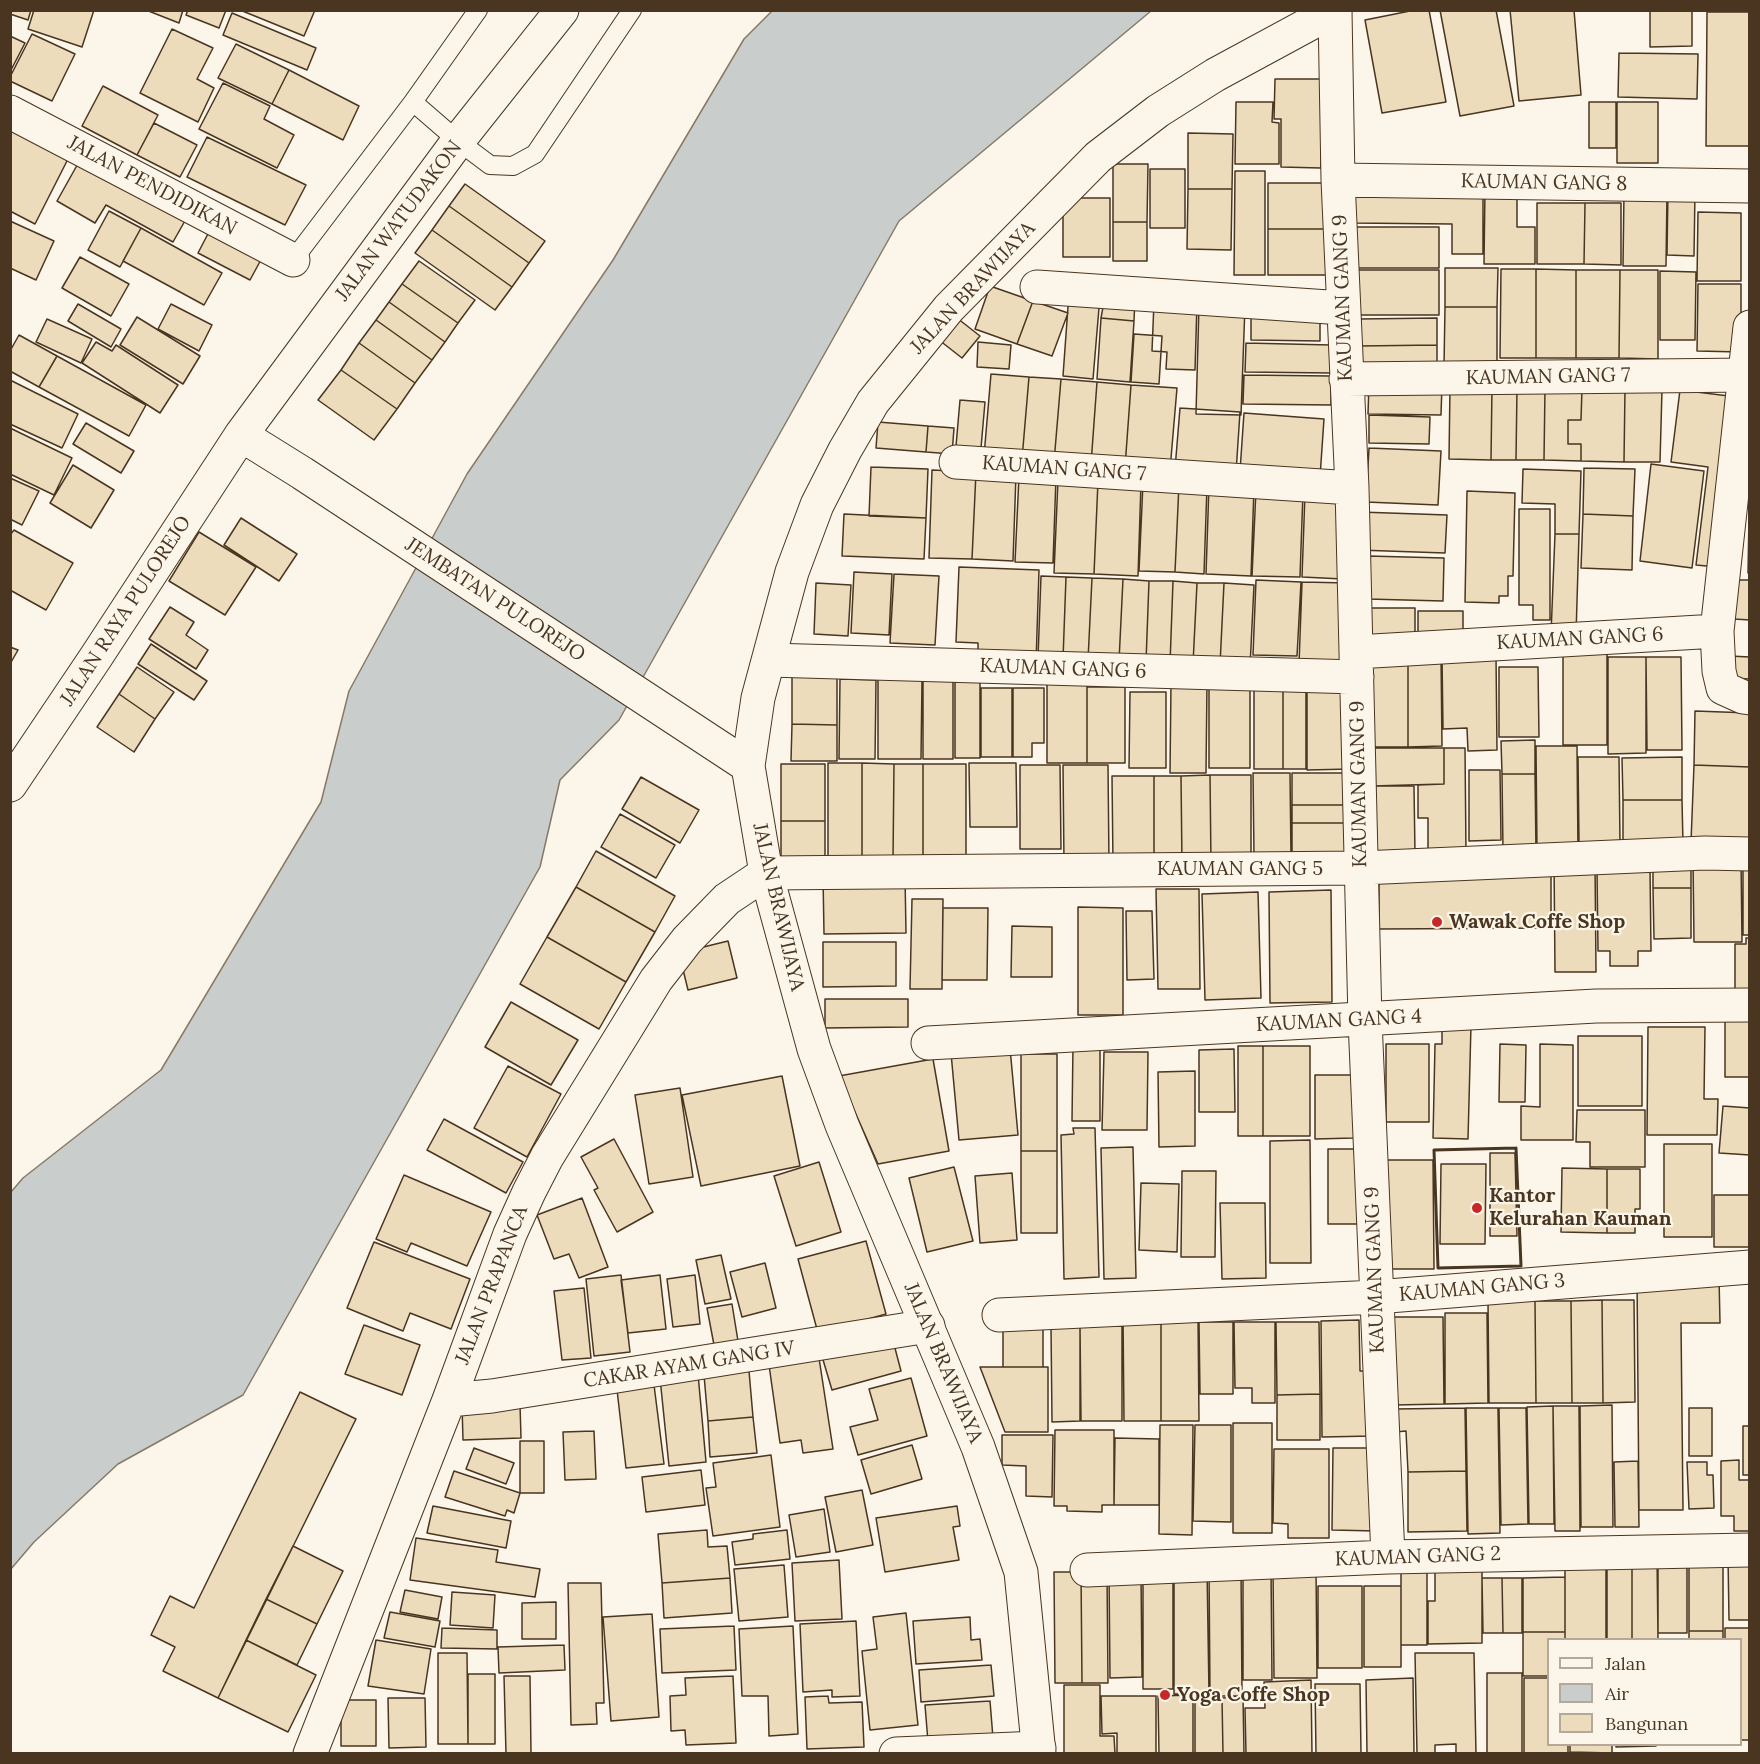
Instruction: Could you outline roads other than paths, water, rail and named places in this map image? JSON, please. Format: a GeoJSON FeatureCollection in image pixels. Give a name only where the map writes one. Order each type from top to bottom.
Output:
{"type":"FeatureCollection","features":[{"type":"Feature","properties":{"kind":"street","name":"JALAN WATUDAKON"},"geometry":{"type":"LineString","coordinates":[[241,435],[458,141],[562,10]]}},
{"type":"Feature","properties":{"kind":"street","name":"KAUMAN GANG 9"},"geometry":{"type":"LineString","coordinates":[[1335,10],[1338,180],[1352,488],[1365,1020],[1388,1557]]}},
{"type":"Feature","properties":{"kind":"street","name":"JALAN BRAWIJAYA"},"geometry":{"type":"LineString","coordinates":[[1039,1751],[1022,1572],[978,1447],[842,1125],[814,1049],[766,873],[748,766],[758,698],[792,572],[818,505],[845,450],[873,402],[949,308],[1098,157],[1158,111],[1215,75],[1335,10]]}},
{"type":"Feature","properties":{"kind":"street","name":"JALAN PENDIDIKAN"},"geometry":{"type":"LineString","coordinates":[[10,112],[293,260]]}},
{"type":"Feature","properties":{"kind":"street","name":"KAUMAN GANG 8"},"geometry":{"type":"LineString","coordinates":[[1338,180],[1749,186]]}},
{"type":"Feature","properties":{"kind":"street"},"geometry":{"type":"LineString","coordinates":[[1038,287],[1344,308]]}},
{"type":"Feature","properties":{"kind":"street"},"geometry":{"type":"LineString","coordinates":[[1749,327],[1747,375],[1717,631],[1719,671],[1723,688],[1749,698]]}},
{"type":"Feature","properties":{"kind":"street","name":"KAUMAN GANG 7"},"geometry":{"type":"LineString","coordinates":[[1346,379],[1747,375]]}},
{"type":"Feature","properties":{"kind":"street","name":"JEMBATAN PULOREJO"},"geometry":{"type":"LineString","coordinates":[[241,435],[748,766]]}},
{"type":"Feature","properties":{"kind":"street","name":"JALAN RAYA PULOREJO"},"geometry":{"type":"LineString","coordinates":[[10,785],[241,435]]}},
{"type":"Feature","properties":{"kind":"street","name":"KAUMAN GANG 7"},"geometry":{"type":"LineString","coordinates":[[956,462],[1352,488]]}},
{"type":"Feature","properties":{"kind":"street","name":"KAUMAN GANG 6"},"geometry":{"type":"LineString","coordinates":[[769,660],[1357,665],[1717,631]]}},
{"type":"Feature","properties":{"kind":"street","name":"KAUMAN GANG 5"},"geometry":{"type":"LineString","coordinates":[[766,873],[1361,868],[1705,853],[1749,854]]}},
{"type":"Feature","properties":{"kind":"street","name":"JALAN PRAPANCA"},"geometry":{"type":"LineString","coordinates":[[310,1754],[449,1400],[510,1234],[547,1156],[656,980],[687,940],[727,899],[766,873]]}},
{"type":"Feature","properties":{"kind":"street","name":"KAUMAN GANG 4"},"geometry":{"type":"LineString","coordinates":[[928,1043],[1596,1006],[1749,1005]]}},
{"type":"Feature","properties":{"kind":"street","name":"KAUMAN GANG 3"},"geometry":{"type":"LineString","coordinates":[[999,1315],[1376,1297],[1749,1267]]}},
{"type":"Feature","properties":{"kind":"street","name":"CAKAR AYAM GANG IV"},"geometry":{"type":"LineString","coordinates":[[449,1400],[503,1394],[928,1326]]}},
{"type":"Feature","properties":{"kind":"street","name":"KAUMAN GANG 2"},"geometry":{"type":"LineString","coordinates":[[1087,1570],[1388,1557],[1749,1550]]}},
{"type":"Feature","properties":{"kind":"street"},"geometry":{"type":"LineString","coordinates":[[896,1754],[1039,1751]]}},
{"type":"Feature","properties":{"kind":"lane"},"geometry":{"type":"LineString","coordinates":[[293,260],[413,102],[478,10]]}},
{"type":"Feature","properties":{"kind":"lane"},"geometry":{"type":"LineString","coordinates":[[413,102],[490,165],[513,166],[535,154],[632,10]]}},
{"type":"Feature","properties":{"kind":"water"},"geometry":{"type":"Polygon","coordinates":[[[772,11],[1151,11],[899,221],[619,720],[560,780],[540,867],[243,1395],[118,1464],[34,1542],[11,1569],[11,1192],[23,1178],[161,1070],[321,802],[349,691],[467,474],[613,260],[744,39],[772,11]]]}},
{"type":"Feature","properties":{"kind":"place","name":"Wawak Coffe Shop"},"geometry":{"type":"Point","coordinates":[1437,922]}},
{"type":"Feature","properties":{"kind":"place","name":"Kantor Kelurahan Kauman"},"geometry":{"type":"Point","coordinates":[1477,1208]}},
{"type":"Feature","properties":{"kind":"place","name":"Yoga Coffe Shop"},"geometry":{"type":"Point","coordinates":[1165,1695]}}]}
